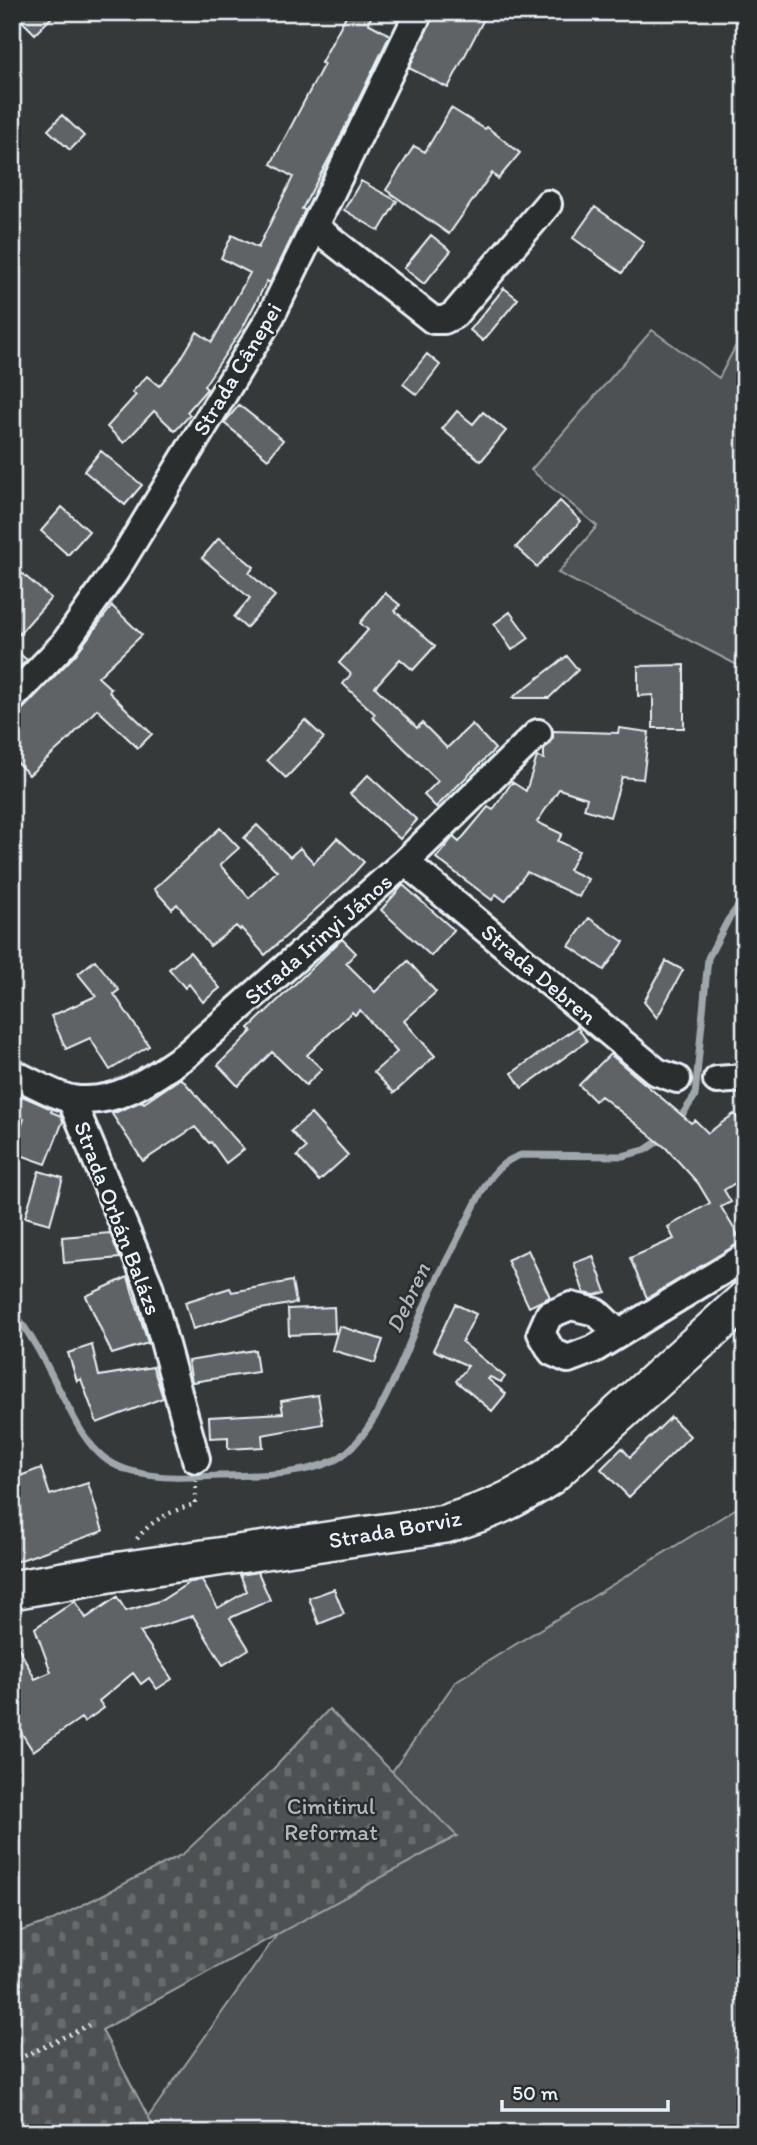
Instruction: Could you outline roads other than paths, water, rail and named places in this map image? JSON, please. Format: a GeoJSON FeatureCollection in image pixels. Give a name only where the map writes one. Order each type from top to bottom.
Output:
{"type":"FeatureCollection","features":[{"type":"Feature","properties":{"kind":"main road","name":"Strada Borviz"},"geometry":{"type":"LineString","coordinates":[[12,1590],[121,1571],[445,1524],[481,1513],[517,1498],[550,1476],[745,1300]]}},
{"type":"Feature","properties":{"kind":"street","name":"Strada Cânepei"},"geometry":{"type":"LineString","coordinates":[[12,698],[64,644],[116,569],[271,316],[419,12]]}},
{"type":"Feature","properties":{"kind":"street"},"geometry":{"type":"LineString","coordinates":[[315,227],[433,320],[444,320],[454,315],[548,204]]}},
{"type":"Feature","properties":{"kind":"street","name":"Strada Irinyi János"},"geometry":{"type":"LineString","coordinates":[[71,1099],[104,1098],[122,1094],[160,1074],[186,1055],[405,863],[538,733]]}},
{"type":"Feature","properties":{"kind":"street","name":"Strada Debren"},"geometry":{"type":"LineString","coordinates":[[405,863],[657,1072],[677,1079]]}},
{"type":"Feature","properties":{"kind":"street"},"geometry":{"type":"LineString","coordinates":[[12,1073],[71,1099]]}},
{"type":"Feature","properties":{"kind":"street"},"geometry":{"type":"LineString","coordinates":[[717,1080],[745,1078]]}},
{"type":"Feature","properties":{"kind":"street","name":"Strada Orbán Balázs"},"geometry":{"type":"LineString","coordinates":[[71,1099],[149,1286],[196,1459]]}},
{"type":"Feature","properties":{"kind":"street"},"geometry":{"type":"LineString","coordinates":[[618,1333],[745,1257]]}},
{"type":"Feature","properties":{"kind":"waterway","name":"Debren"},"geometry":{"type":"LineString","coordinates":[[678,1121],[695,1096],[708,958],[728,920],[745,897]]}},
{"type":"Feature","properties":{"kind":"waterway","name":"Debren"},"geometry":{"type":"LineString","coordinates":[[12,1310],[34,1343],[86,1438],[103,1457],[115,1465],[143,1474],[175,1477],[264,1475],[308,1469],[335,1460],[351,1449],[365,1432],[391,1387],[428,1298],[476,1202],[494,1173],[511,1159],[521,1155],[623,1156],[645,1150],[663,1138]]}},
{"type":"Feature","properties":{"kind":"park label","name":"Cimitirul Reformat"},"geometry":{"type":"Point","coordinates":[331,1819]}}]}
